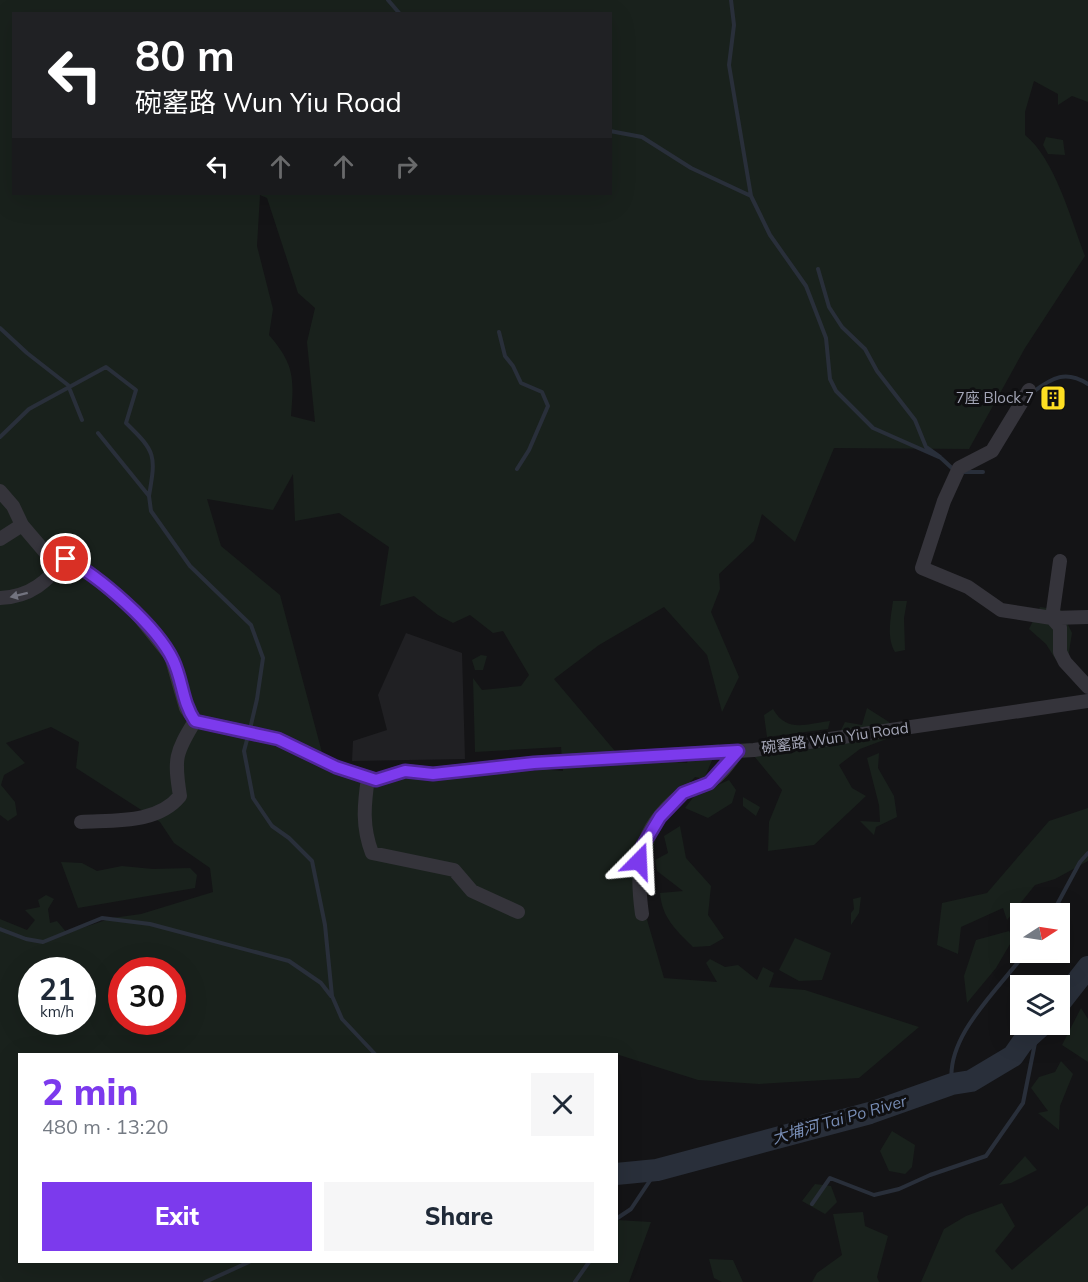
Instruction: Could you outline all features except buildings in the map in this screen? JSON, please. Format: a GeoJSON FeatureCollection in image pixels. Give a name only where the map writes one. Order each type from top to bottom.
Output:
{"type":"FeatureCollection","features":[{"type":"Feature","properties":{"kind":"street"},"geometry":{"type":"LineString","coordinates":[[1029,390],[992,451],[957,474],[944,501],[922,568],[968,587],[1001,610],[1052,618],[1088,617]]}},
{"type":"Feature","properties":{"kind":"street"},"geometry":{"type":"LineString","coordinates":[[0,491],[13,506],[22,525],[45,552],[66,559],[89,572],[134,610],[171,656],[186,708],[195,721],[178,747],[176,768],[180,796],[170,808],[144,818],[81,822]]}},
{"type":"Feature","properties":{"kind":"street"},"geometry":{"type":"LineString","coordinates":[[0,539],[22,525]]}},
{"type":"Feature","properties":{"kind":"street"},"geometry":{"type":"LineString","coordinates":[[0,598],[26,594],[38,588],[66,559]]}},
{"type":"Feature","properties":{"kind":"street"},"geometry":{"type":"LineString","coordinates":[[1060,561],[1052,618],[1060,627],[1060,652],[1065,662],[1088,687]]}},
{"type":"Feature","properties":{"kind":"street","name":"碗窰路 Wun Yiu Road"},"geometry":{"type":"LineString","coordinates":[[195,721],[278,739],[336,767],[376,780],[405,771],[433,774],[534,763],[738,751],[1088,701]]}},
{"type":"Feature","properties":{"kind":"street"},"geometry":{"type":"LineString","coordinates":[[642,914],[637,876],[642,847],[654,827],[683,793],[709,783],[738,751]]}},
{"type":"Feature","properties":{"kind":"street"},"geometry":{"type":"LineString","coordinates":[[368,778],[364,833],[372,852],[454,870],[472,891],[518,912]]}},
{"type":"Feature","properties":{"kind":"shaded area"},"geometry":{"type":"Polygon","coordinates":[[[0,0],[1088,0],[1088,102],[1072,96],[1058,105],[1058,94],[1034,81],[1025,112],[1025,135],[1036,146],[1053,174],[1085,256],[1025,348],[969,449],[834,448],[795,542],[762,514],[754,541],[719,574],[720,589],[711,612],[739,677],[722,712],[707,655],[664,607],[599,645],[554,679],[620,757],[687,763],[693,747],[719,744],[704,779],[695,777],[663,811],[641,899],[664,978],[717,982],[706,963],[710,959],[725,967],[738,965],[757,980],[763,967],[774,973],[769,987],[805,990],[919,1027],[859,1078],[759,1084],[698,1080],[618,1053],[18,1053],[18,1263],[618,1263],[618,1220],[651,1222],[629,1282],[0,1282],[0,919],[27,930],[35,920],[25,910],[40,907],[38,900],[46,895],[54,899],[48,909],[50,923],[57,921],[67,933],[112,918],[141,914],[213,892],[210,868],[174,843],[160,822],[76,768],[79,742],[51,727],[6,743],[25,763],[4,775],[1,785],[15,802],[17,815],[8,821],[0,815],[0,0]],[[260,195],[257,246],[273,309],[269,335],[284,355],[291,373],[291,416],[315,422],[307,342],[315,308],[298,293],[267,198],[260,195]],[[293,474],[273,510],[207,499],[221,546],[280,595],[324,760],[371,774],[486,764],[563,771],[561,747],[475,752],[473,678],[482,690],[521,686],[529,675],[503,631],[493,633],[470,615],[453,623],[438,615],[414,596],[380,606],[389,547],[339,513],[295,521],[293,474]]]}},
{"type":"Feature","properties":{"kind":"shaded area"},"geometry":{"type":"Polygon","coordinates":[[[1046,137],[1063,140],[1065,155],[1048,154],[1043,145],[1046,137]]]}},
{"type":"Feature","properties":{"kind":"shaded area"},"geometry":{"type":"Polygon","coordinates":[[[893,601],[907,601],[904,618],[905,650],[895,652],[890,633],[893,601]]]}},
{"type":"Feature","properties":{"kind":"shaded area"},"geometry":{"type":"Polygon","coordinates":[[[1040,607],[1061,610],[1072,633],[1068,658],[1056,660],[1046,644],[1029,629],[1040,607]]]}},
{"type":"Feature","properties":{"kind":"shaded area"},"geometry":{"type":"Polygon","coordinates":[[[406,633],[462,653],[465,759],[352,761],[353,741],[387,730],[378,695],[406,633]]]}},
{"type":"Feature","properties":{"kind":"shaded area"},"geometry":{"type":"Polygon","coordinates":[[[481,655],[487,656],[483,670],[475,670],[472,660],[481,655]]]}},
{"type":"Feature","properties":{"kind":"shaded area"},"geometry":{"type":"Polygon","coordinates":[[[867,708],[889,722],[889,738],[860,749],[839,765],[852,788],[866,796],[814,845],[768,851],[769,822],[782,790],[754,756],[840,732],[845,722],[862,725],[867,708]]]}},
{"type":"Feature","properties":{"kind":"shaded area"},"geometry":{"type":"Polygon","coordinates":[[[773,709],[778,717],[791,724],[805,725],[830,721],[828,729],[767,737],[764,715],[773,709]]]}},
{"type":"Feature","properties":{"kind":"shaded area"},"geometry":{"type":"Polygon","coordinates":[[[879,753],[878,768],[894,796],[897,817],[876,827],[874,835],[860,821],[880,822],[879,805],[867,758],[879,753]]]}},
{"type":"Feature","properties":{"kind":"shaded area"},"geometry":{"type":"Polygon","coordinates":[[[729,780],[736,790],[732,803],[708,818],[685,808],[695,795],[729,780]]]}},
{"type":"Feature","properties":{"kind":"shaded area"},"geometry":{"type":"Polygon","coordinates":[[[743,797],[760,807],[756,816],[743,806],[743,797]]]}},
{"type":"Feature","properties":{"kind":"shaded area"},"geometry":{"type":"Polygon","coordinates":[[[1088,808],[1088,861],[1055,879],[1035,885],[1021,903],[1010,903],[1010,916],[1007,920],[1003,908],[961,927],[958,954],[937,945],[942,903],[987,893],[1049,821],[1088,808]]]}},
{"type":"Feature","properties":{"kind":"shaded area"},"geometry":{"type":"Polygon","coordinates":[[[680,826],[686,858],[711,886],[708,915],[724,938],[710,946],[693,947],[671,923],[661,902],[660,893],[683,891],[657,871],[655,860],[668,853],[664,836],[680,826]]]}},
{"type":"Feature","properties":{"kind":"shaded area"},"geometry":{"type":"Polygon","coordinates":[[[61,862],[82,863],[97,871],[122,866],[153,869],[190,868],[197,875],[195,888],[78,908],[61,862]]]}},
{"type":"Feature","properties":{"kind":"shaded area"},"geometry":{"type":"Polygon","coordinates":[[[861,897],[859,913],[851,925],[853,899],[861,897]]]}},
{"type":"Feature","properties":{"kind":"shaded area"},"geometry":{"type":"Polygon","coordinates":[[[1009,931],[1010,933],[1010,944],[996,968],[967,1003],[964,976],[976,940],[1009,931]]]}},
{"type":"Feature","properties":{"kind":"shaded area"},"geometry":{"type":"Polygon","coordinates":[[[795,938],[831,953],[822,980],[799,981],[779,970],[795,938]]]}},
{"type":"Feature","properties":{"kind":"shaded area"},"geometry":{"type":"Polygon","coordinates":[[[1081,1008],[1088,1019],[1088,1062],[1062,1045],[1067,1035],[1070,1035],[1070,1029],[1081,1008]]]}},
{"type":"Feature","properties":{"kind":"shaded area"},"geometry":{"type":"Polygon","coordinates":[[[1061,1061],[1073,1074],[1060,1106],[1059,1130],[1038,1113],[1048,1111],[1031,1088],[1039,1077],[1055,1072],[1061,1061]]]}},
{"type":"Feature","properties":{"kind":"shaded area"},"geometry":{"type":"Polygon","coordinates":[[[892,1131],[915,1145],[912,1167],[905,1174],[889,1171],[880,1151],[892,1131]]]}},
{"type":"Feature","properties":{"kind":"shaded area"},"geometry":{"type":"Polygon","coordinates":[[[1025,1156],[1037,1170],[1011,1183],[999,1185],[1025,1156]]]}},
{"type":"Feature","properties":{"kind":"shaded area"},"geometry":{"type":"Polygon","coordinates":[[[815,1184],[831,1186],[837,1202],[825,1214],[802,1201],[815,1184]]]}},
{"type":"Feature","properties":{"kind":"shaded area"},"geometry":{"type":"Polygon","coordinates":[[[1002,1203],[1015,1226],[995,1251],[1012,1270],[1088,1205],[1088,1282],[921,1282],[944,1229],[966,1216],[1002,1203]]]}},
{"type":"Feature","properties":{"kind":"shaded area"},"geometry":{"type":"Polygon","coordinates":[[[863,1212],[865,1226],[888,1236],[877,1277],[879,1282],[812,1282],[817,1273],[842,1255],[833,1214],[863,1212]]]}},
{"type":"Feature","properties":{"kind":"shaded area"},"geometry":{"type":"Polygon","coordinates":[[[709,1259],[733,1260],[743,1282],[722,1282],[714,1278],[709,1259]]]}},
{"type":"Feature","properties":{"kind":"waterway"},"geometry":{"type":"LineString","coordinates":[[388,0],[398,12]]}},
{"type":"Feature","properties":{"kind":"waterway"},"geometry":{"type":"LineString","coordinates":[[731,0],[734,25],[729,65],[751,196]]}},
{"type":"Feature","properties":{"kind":"waterway"},"geometry":{"type":"LineString","coordinates":[[612,131],[642,137],[691,168],[751,196],[770,235],[806,286],[826,338],[830,379],[836,391],[873,428],[941,458],[954,470]]}},
{"type":"Feature","properties":{"kind":"waterway"},"geometry":{"type":"LineString","coordinates":[[818,269],[829,307],[842,327],[865,349],[877,371],[915,420],[926,447],[940,457]]}},
{"type":"Feature","properties":{"kind":"waterway"},"geometry":{"type":"LineString","coordinates":[[0,328],[27,353],[68,385],[82,420]]}},
{"type":"Feature","properties":{"kind":"waterway"},"geometry":{"type":"LineString","coordinates":[[499,332],[505,356],[521,383],[542,392],[548,406],[529,450],[517,469]]}},
{"type":"Feature","properties":{"kind":"waterway"},"geometry":{"type":"LineString","coordinates":[[0,437],[29,409],[106,367],[136,390],[126,423],[143,441],[151,455],[153,471],[149,496]]}},
{"type":"Feature","properties":{"kind":"waterway"},"geometry":{"type":"LineString","coordinates":[[1033,392],[1053,379],[1066,376],[1088,384]]}},
{"type":"Feature","properties":{"kind":"waterway"},"geometry":{"type":"LineString","coordinates":[[98,433],[149,496],[151,511],[190,566],[251,625],[263,658],[250,729]]}},
{"type":"Feature","properties":{"kind":"waterway"},"geometry":{"type":"LineString","coordinates":[[961,472],[983,472]]}},
{"type":"Feature","properties":{"kind":"waterway"},"geometry":{"type":"LineString","coordinates":[[248,736],[244,751],[253,798],[272,826],[289,838],[312,861],[325,925],[332,996],[342,1019],[374,1053]]}},
{"type":"Feature","properties":{"kind":"waterway"},"geometry":{"type":"LineString","coordinates":[[1058,903],[1080,862],[1088,853]]}},
{"type":"Feature","properties":{"kind":"waterway"},"geometry":{"type":"LineString","coordinates":[[0,929],[26,939],[43,942],[102,918],[150,924],[289,961],[321,983],[331,996]]}},
{"type":"Feature","properties":{"kind":"waterway"},"geometry":{"type":"LineString","coordinates":[[952,1084],[952,1066],[965,1031],[1017,963]]}},
{"type":"Feature","properties":{"kind":"waterway","name":"大埔河 Tai Po River"},"geometry":{"type":"LineString","coordinates":[[1070,990],[1088,967]]}},
{"type":"Feature","properties":{"kind":"waterway","name":"大埔河 Tai Po River"},"geometry":{"type":"LineString","coordinates":[[618,1174],[657,1170],[870,1113],[952,1084],[971,1081],[1013,1056],[1031,1035]]}},
{"type":"Feature","properties":{"kind":"waterway"},"geometry":{"type":"LineString","coordinates":[[812,1204],[830,1178],[874,1195],[899,1189],[930,1175],[986,1156],[1023,1103],[1037,1035]]}},
{"type":"Feature","properties":{"kind":"waterway"},"geometry":{"type":"LineString","coordinates":[[618,1218],[631,1209],[657,1170]]}},
{"type":"Feature","properties":{"kind":"waterway"},"geometry":{"type":"LineString","coordinates":[[205,1282],[247,1263]]}},
{"type":"Feature","properties":{"kind":"waterway"},"geometry":{"type":"LineString","coordinates":[[575,1282],[588,1263]]}},
{"type":"Feature","properties":{"kind":"place","name":"7座 Block 7"},"geometry":{"type":"Point","coordinates":[1053,398]}},
{"type":"Feature","properties":{"kind":"route"},"geometry":{"type":"LineString","coordinates":[[66,559],[89,572],[134,610],[171,656],[177,669],[186,708],[195,721],[278,739],[336,767],[368,778],[376,780],[405,771],[433,774],[534,763],[738,751],[709,783],[683,793],[660,817],[642,847],[639,861]]}}]}
